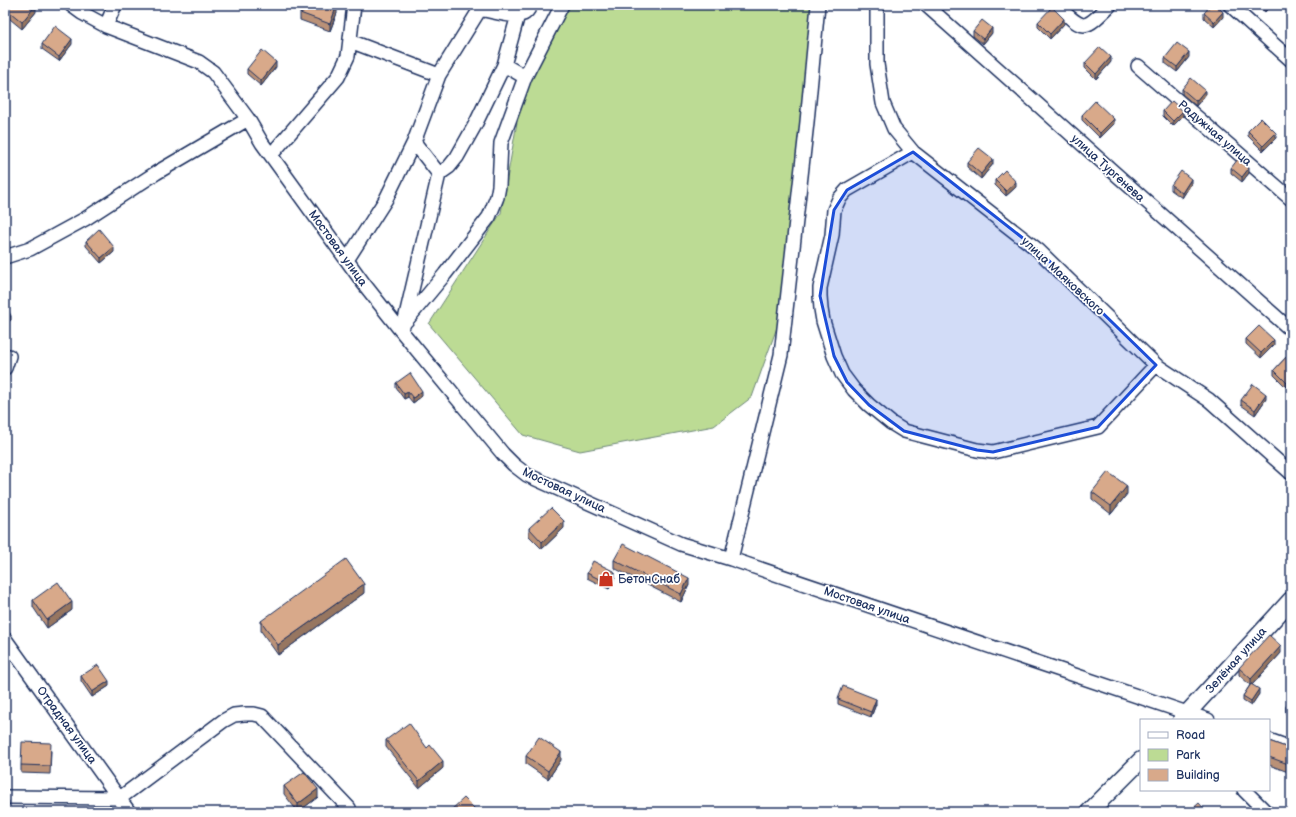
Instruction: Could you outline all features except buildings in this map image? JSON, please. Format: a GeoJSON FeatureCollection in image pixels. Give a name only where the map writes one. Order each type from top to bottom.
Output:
{"type":"FeatureCollection","features":[{"type":"Feature","properties":{"kind":"main road","name":"Зелёная улица"},"geometry":{"type":"LineString","coordinates":[[1195,718],[1291,600]]}},
{"type":"Feature","properties":{"kind":"main road"},"geometry":{"type":"LineString","coordinates":[[1090,812],[1140,761]]}},
{"type":"Feature","properties":{"kind":"street","name":"Мостовая улица"},"geometry":{"type":"LineString","coordinates":[[71,5],[82,13],[106,26],[199,62],[214,72],[248,119],[271,155],[347,260],[503,454],[527,475],[680,544],[730,559],[1195,718]]}},
{"type":"Feature","properties":{"kind":"street"},"geometry":{"type":"LineString","coordinates":[[106,26],[116,5]]}},
{"type":"Feature","properties":{"kind":"street"},"geometry":{"type":"LineString","coordinates":[[271,155],[338,77],[346,62],[354,5]]}},
{"type":"Feature","properties":{"kind":"street"},"geometry":{"type":"LineString","coordinates":[[347,260],[386,199],[414,142],[439,75],[481,7],[505,14],[518,15],[527,12],[531,5]]}},
{"type":"Feature","properties":{"kind":"street"},"geometry":{"type":"LineString","coordinates":[[401,326],[445,274],[493,209],[499,186],[501,142],[525,77],[562,5]]}},
{"type":"Feature","properties":{"kind":"street"},"geometry":{"type":"LineString","coordinates":[[730,559],[781,355],[806,130],[818,5]]}},
{"type":"Feature","properties":{"kind":"street","name":"улица Маяковского"},"geometry":{"type":"LineString","coordinates":[[877,5],[877,64],[883,103],[894,129],[913,152],[1038,250],[1156,365],[1209,400],[1291,473]]}},
{"type":"Feature","properties":{"kind":"street","name":"улица Тургенева"},"geometry":{"type":"LineString","coordinates":[[926,5],[1291,330]]}},
{"type":"Feature","properties":{"kind":"street"},"geometry":{"type":"LineString","coordinates":[[1056,5],[1080,25],[1093,22],[1110,5]]}},
{"type":"Feature","properties":{"kind":"street"},"geometry":{"type":"LineString","coordinates":[[1230,5],[1291,60]]}},
{"type":"Feature","properties":{"kind":"street"},"geometry":{"type":"LineString","coordinates":[[401,326],[439,174],[449,167],[457,158],[475,125],[504,65],[518,15]]}},
{"type":"Feature","properties":{"kind":"street"},"geometry":{"type":"LineString","coordinates":[[350,42],[439,75]]}},
{"type":"Feature","properties":{"kind":"street"},"geometry":{"type":"LineString","coordinates":[[504,65],[525,77]]}},
{"type":"Feature","properties":{"kind":"street","name":"Радужная улица"},"geometry":{"type":"LineString","coordinates":[[1138,66],[1291,199]]}},
{"type":"Feature","properties":{"kind":"street"},"geometry":{"type":"LineString","coordinates":[[5,257],[30,249],[85,219],[156,173],[248,119]]}},
{"type":"Feature","properties":{"kind":"street"},"geometry":{"type":"LineString","coordinates":[[414,142],[439,174]]}},
{"type":"Feature","properties":{"kind":"street"},"geometry":{"type":"LineString","coordinates":[[913,152],[847,190],[839,199],[834,210],[832,235],[820,288],[820,309],[834,356],[848,382],[869,405],[891,423],[904,431],[978,450],[993,452],[1098,427],[1156,365]]}},
{"type":"Feature","properties":{"kind":"street","name":"Отрадная улица"},"geometry":{"type":"LineString","coordinates":[[5,639],[129,812]]}},
{"type":"Feature","properties":{"kind":"street"},"geometry":{"type":"LineString","coordinates":[[5,796],[120,798],[223,721],[234,715],[254,714],[262,716],[349,808]]}},
{"type":"Feature","properties":{"kind":"street"},"geometry":{"type":"LineString","coordinates":[[1270,740],[1291,748]]}},
{"type":"Feature","properties":{"kind":"street"},"geometry":{"type":"LineString","coordinates":[[1245,791],[1266,812]]}},
{"type":"Feature","properties":{"kind":"highlighted area"},"geometry":{"type":"Polygon","coordinates":[[[913,152],[1038,250],[1156,365],[1098,427],[993,452],[977,450],[904,431],[869,405],[847,382],[834,356],[820,296],[834,210],[847,190],[913,152]]]}},
{"type":"Feature","properties":{"kind":"green space"},"geometry":{"type":"Polygon","coordinates":[[[567,5],[812,5],[780,319],[752,397],[714,426],[580,451],[523,435],[429,324],[501,213],[525,77],[567,5]]]}},
{"type":"Feature","properties":{"kind":"place","name":"БетонСнаб"},"geometry":{"type":"Point","coordinates":[606,579]}}]}
